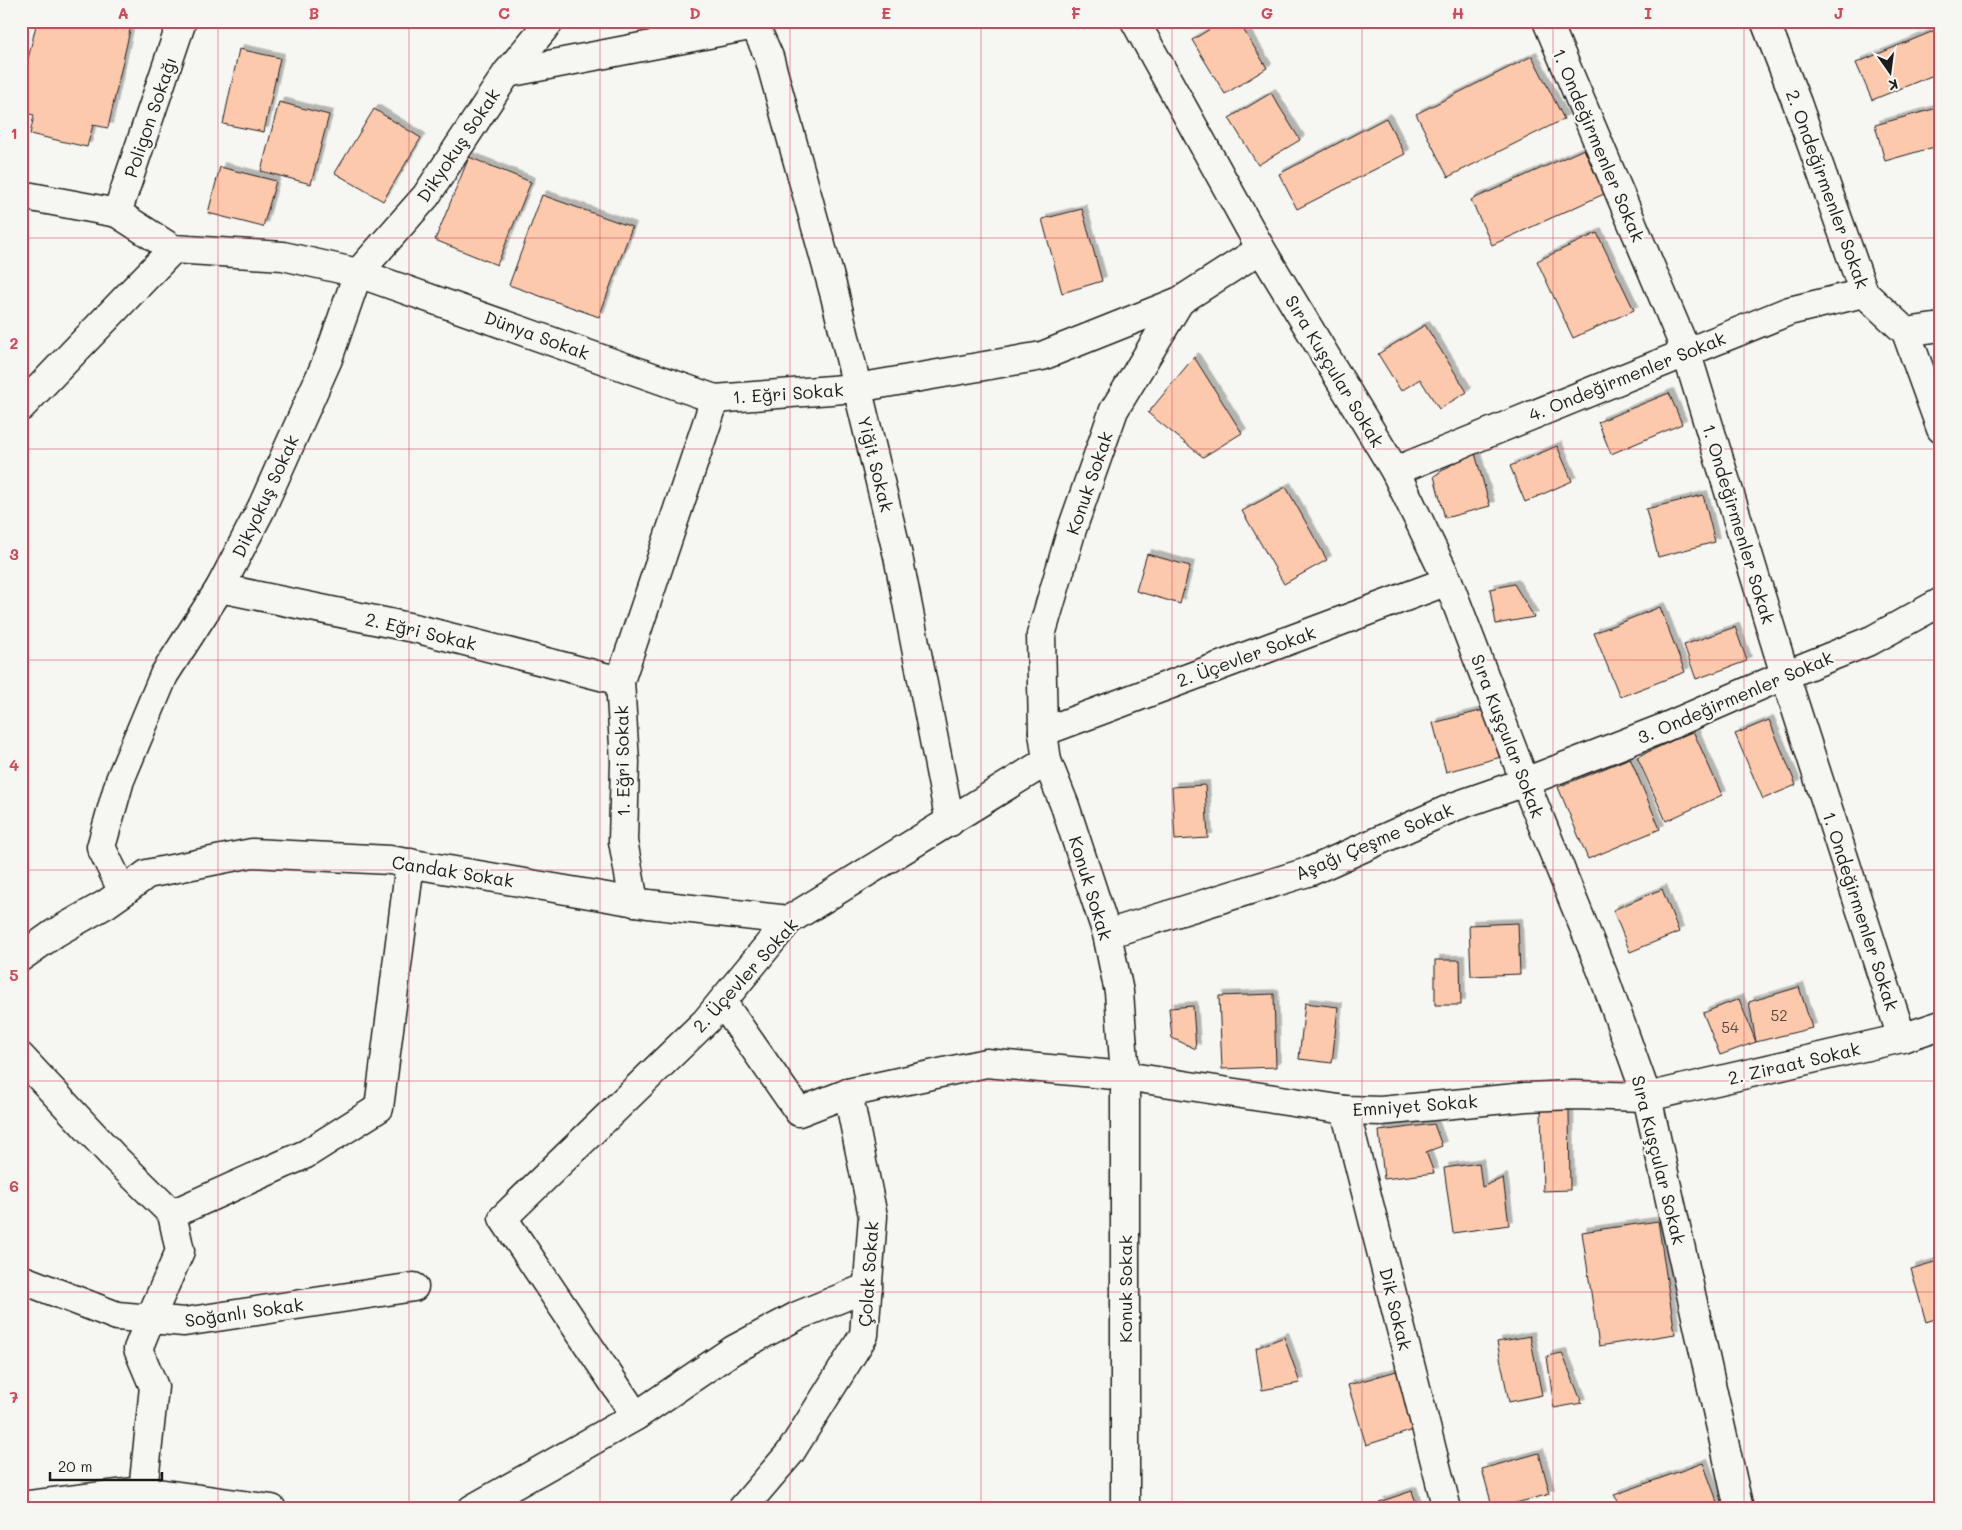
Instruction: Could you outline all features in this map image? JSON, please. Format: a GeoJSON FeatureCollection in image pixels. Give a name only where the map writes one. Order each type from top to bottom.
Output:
{"type":"FeatureCollection","features":[{"type":"Feature","properties":{"kind":"street","name":"Poligon Sokağı"},"geometry":{"type":"LineString","coordinates":[[117,213],[182,21]]}},
{"type":"Feature","properties":{"kind":"street","name":"Dikyokuş Sokak"},"geometry":{"type":"LineString","coordinates":[[123,892],[101,847],[120,780],[164,675],[220,588],[262,507],[328,358],[358,273],[426,196],[506,73],[550,21]]}},
{"type":"Feature","properties":{"kind":"street","name":"Sıra Kuşçular Sokak"},"geometry":{"type":"LineString","coordinates":[[1135,21],[1262,249],[1395,471],[1448,581],[1525,782],[1603,974],[1647,1097],[1739,1509]]}},
{"type":"Feature","properties":{"kind":"street","name":"1. Ondeğirmenler Sokak"},"geometry":{"type":"LineString","coordinates":[[1547,21],[1686,352],[1785,674],[1902,1038]]}},
{"type":"Feature","properties":{"kind":"street","name":"2. Ondeğirmenler Sokak"},"geometry":{"type":"LineString","coordinates":[[1765,21],[1797,104],[1864,293],[1906,332],[1941,428]]}},
{"type":"Feature","properties":{"kind":"street"},"geometry":{"type":"LineString","coordinates":[[506,73],[754,23]]}},
{"type":"Feature","properties":{"kind":"street","name":"Yiğit Sokak"},"geometry":{"type":"LineString","coordinates":[[754,23],[769,57],[835,296],[898,556],[950,822]]}},
{"type":"Feature","properties":{"kind":"street"},"geometry":{"type":"LineString","coordinates":[[21,195],[117,213],[173,249],[21,407]]}},
{"type":"Feature","properties":{"kind":"street","name":"Dünya Sokak"},"geometry":{"type":"LineString","coordinates":[[173,249],[283,256],[358,273],[715,399]]}},
{"type":"Feature","properties":{"kind":"street","name":"1. Eğri Sokak"},"geometry":{"type":"LineString","coordinates":[[634,902],[623,842],[625,762],[620,681],[715,399],[857,388],[1042,356],[1180,300],[1262,249]]}},
{"type":"Feature","properties":{"kind":"street","name":"4. Ondeğirmenler Sokak"},"geometry":{"type":"LineString","coordinates":[[1395,471],[1789,311],[1864,293]]}},
{"type":"Feature","properties":{"kind":"street","name":"Konuk Sokak"},"geometry":{"type":"LineString","coordinates":[[1125,1509],[1125,1076],[1119,992],[1107,934],[1065,806],[1047,762],[1043,732],[1040,634],[1072,529],[1114,410],[1180,300]]}},
{"type":"Feature","properties":{"kind":"street"},"geometry":{"type":"LineString","coordinates":[[1906,332],[1941,327]]}},
{"type":"Feature","properties":{"kind":"street","name":"2. Üçevler Sokak"},"geometry":{"type":"LineString","coordinates":[[1043,732],[1448,581]]}},
{"type":"Feature","properties":{"kind":"street","name":"2. Eğri Sokak"},"geometry":{"type":"LineString","coordinates":[[220,588],[418,629],[620,681]]}},
{"type":"Feature","properties":{"kind":"street","name":"3. Ondeğirmenler Sokak"},"geometry":{"type":"LineString","coordinates":[[1525,782],[1702,712],[1785,674],[1872,640],[1941,602]]}},
{"type":"Feature","properties":{"kind":"street","name":"2. Üçevler Sokak"},"geometry":{"type":"LineString","coordinates":[[636,1416],[503,1218],[706,1021],[789,920],[1047,762]]}},
{"type":"Feature","properties":{"kind":"street","name":"Aşağı Çeşme Sokak"},"geometry":{"type":"LineString","coordinates":[[1107,934],[1311,871],[1456,806],[1525,782]]}},
{"type":"Feature","properties":{"kind":"street","name":"Candak Sokak"},"geometry":{"type":"LineString","coordinates":[[123,892],[147,874],[252,853],[390,860],[634,902],[789,920]]}},
{"type":"Feature","properties":{"kind":"street"},"geometry":{"type":"LineString","coordinates":[[172,1214],[306,1154],[379,1108],[410,863]]}},
{"type":"Feature","properties":{"kind":"street"},"geometry":{"type":"LineString","coordinates":[[21,957],[55,933],[123,892]]}},
{"type":"Feature","properties":{"kind":"street","name":"Emniyet Sokak"},"geometry":{"type":"LineString","coordinates":[[722,1002],[799,1112],[848,1093],[986,1063],[1125,1076],[1345,1110],[1381,1110],[1526,1097],[1574,1095],[1647,1097]]}},
{"type":"Feature","properties":{"kind":"street","name":"2. Ziraat Sokak"},"geometry":{"type":"LineString","coordinates":[[1647,1097],[1902,1038],[1941,1025]]}},
{"type":"Feature","properties":{"kind":"street"},"geometry":{"type":"LineString","coordinates":[[21,1057],[114,1157],[172,1214],[180,1250],[138,1349],[154,1388],[143,1491]]}},
{"type":"Feature","properties":{"kind":"street","name":"Çolak Sokak"},"geometry":{"type":"LineString","coordinates":[[742,1509],[790,1453],[864,1335],[873,1216],[848,1093]]}},
{"type":"Feature","properties":{"kind":"street","name":"Dik Sokak"},"geometry":{"type":"LineString","coordinates":[[1345,1110],[1447,1509]]}},
{"type":"Feature","properties":{"kind":"street","name":"Soğanlı Sokak"},"geometry":{"type":"LineString","coordinates":[[21,1279],[117,1316],[184,1322],[414,1286]]}},
{"type":"Feature","properties":{"kind":"street"},"geometry":{"type":"LineString","coordinates":[[472,1509],[636,1416],[733,1350],[797,1316],[868,1287]]}},
{"type":"Feature","properties":{"kind":"street"},"geometry":{"type":"LineString","coordinates":[[21,1506],[143,1491],[272,1509]]}},
{"type":"Feature","properties":{"kind":"building"},"geometry":{"type":"Polygon","coordinates":[[[37,21],[132,21],[108,128],[93,125],[87,147],[30,134],[34,115],[21,112],[21,89],[37,21]]]}},
{"type":"Feature","properties":{"kind":"building"},"geometry":{"type":"Polygon","coordinates":[[[1223,21],[1238,21],[1267,68],[1225,94],[1192,40],[1223,21]]]}},
{"type":"Feature","properties":{"kind":"building"},"geometry":{"type":"Polygon","coordinates":[[[1941,28],[1941,72],[1872,100],[1856,63],[1941,28]]]}},
{"type":"Feature","properties":{"kind":"building"},"geometry":{"type":"Polygon","coordinates":[[[239,49],[280,58],[264,132],[223,124],[239,49]]]}},
{"type":"Feature","properties":{"kind":"building"},"geometry":{"type":"Polygon","coordinates":[[[1532,56],[1564,119],[1448,177],[1416,114],[1532,56]]]}},
{"type":"Feature","properties":{"kind":"building"},"geometry":{"type":"Polygon","coordinates":[[[1271,93],[1300,140],[1258,165],[1229,118],[1271,93]]]}},
{"type":"Feature","properties":{"kind":"building"},"geometry":{"type":"Polygon","coordinates":[[[279,102],[329,115],[311,184],[261,171],[279,102]]]}},
{"type":"Feature","properties":{"kind":"building"},"geometry":{"type":"Polygon","coordinates":[[[1941,107],[1941,145],[1885,161],[1875,125],[1941,107]]]}},
{"type":"Feature","properties":{"kind":"building"},"geometry":{"type":"Polygon","coordinates":[[[374,109],[421,138],[383,201],[335,173],[374,109]]]}},
{"type":"Feature","properties":{"kind":"building"},"geometry":{"type":"Polygon","coordinates":[[[1386,118],[1405,154],[1297,209],[1279,174],[1386,118]]]}},
{"type":"Feature","properties":{"kind":"building"},"geometry":{"type":"Polygon","coordinates":[[[1584,149],[1604,194],[1492,245],[1471,200],[1584,149]]]}},
{"type":"Feature","properties":{"kind":"building"},"geometry":{"type":"Polygon","coordinates":[[[469,157],[531,182],[497,265],[435,240],[469,157]]]}},
{"type":"Feature","properties":{"kind":"building"},"geometry":{"type":"Polygon","coordinates":[[[220,167],[276,181],[263,227],[208,213],[220,167]]]}},
{"type":"Feature","properties":{"kind":"building"},"geometry":{"type":"Polygon","coordinates":[[[542,195],[632,227],[599,317],[509,285],[542,195]]]}},
{"type":"Feature","properties":{"kind":"building"},"geometry":{"type":"Polygon","coordinates":[[[1082,209],[1102,281],[1062,293],[1042,219],[1082,209]]]}},
{"type":"Feature","properties":{"kind":"building"},"geometry":{"type":"Polygon","coordinates":[[[1597,233],[1634,310],[1573,338],[1537,261],[1597,233]]]}},
{"type":"Feature","properties":{"kind":"building"},"geometry":{"type":"Polygon","coordinates":[[[1425,325],[1467,392],[1439,409],[1420,379],[1401,391],[1378,354],[1425,325]]]}},
{"type":"Feature","properties":{"kind":"building"},"geometry":{"type":"Polygon","coordinates":[[[1194,357],[1242,433],[1203,457],[1148,413],[1194,357]]]}},
{"type":"Feature","properties":{"kind":"building"},"geometry":{"type":"Polygon","coordinates":[[[1669,393],[1682,424],[1611,454],[1598,422],[1669,393]]]}},
{"type":"Feature","properties":{"kind":"building"},"geometry":{"type":"Polygon","coordinates":[[[1557,446],[1572,481],[1525,502],[1510,466],[1557,446]]]}},
{"type":"Feature","properties":{"kind":"building"},"geometry":{"type":"Polygon","coordinates":[[[1474,450],[1490,506],[1445,518],[1434,476],[1474,450]]]}},
{"type":"Feature","properties":{"kind":"building"},"geometry":{"type":"Polygon","coordinates":[[[1286,487],[1327,560],[1284,584],[1242,511],[1286,487]]]}},
{"type":"Feature","properties":{"kind":"building"},"geometry":{"type":"Polygon","coordinates":[[[1703,495],[1715,542],[1658,557],[1646,509],[1703,495]]]}},
{"type":"Feature","properties":{"kind":"building"},"geometry":{"type":"Polygon","coordinates":[[[1147,554],[1190,566],[1180,604],[1136,591],[1147,554]]]}},
{"type":"Feature","properties":{"kind":"building"},"geometry":{"type":"Polygon","coordinates":[[[1514,584],[1534,617],[1496,624],[1490,589],[1514,584]]]}},
{"type":"Feature","properties":{"kind":"building"},"geometry":{"type":"Polygon","coordinates":[[[1660,607],[1685,672],[1620,697],[1594,633],[1660,607]]]}},
{"type":"Feature","properties":{"kind":"building"},"geometry":{"type":"Polygon","coordinates":[[[1735,627],[1747,661],[1696,679],[1684,645],[1735,627]]]}},
{"type":"Feature","properties":{"kind":"building"},"geometry":{"type":"Polygon","coordinates":[[[1488,709],[1501,757],[1446,772],[1433,723],[1488,709]]]}},
{"type":"Feature","properties":{"kind":"building"},"geometry":{"type":"Polygon","coordinates":[[[1769,720],[1796,785],[1763,799],[1735,734],[1769,720]]]}},
{"type":"Feature","properties":{"kind":"building"},"geometry":{"type":"Polygon","coordinates":[[[1693,731],[1722,795],[1666,821],[1637,757],[1693,731]]]}},
{"type":"Feature","properties":{"kind":"building"},"geometry":{"type":"Polygon","coordinates":[[[1630,758],[1660,829],[1588,859],[1558,787],[1630,758]]]}},
{"type":"Feature","properties":{"kind":"building"},"geometry":{"type":"Polygon","coordinates":[[[1205,785],[1208,838],[1175,840],[1172,787],[1205,785]]]}},
{"type":"Feature","properties":{"kind":"building"},"geometry":{"type":"Polygon","coordinates":[[[1662,889],[1679,932],[1630,952],[1613,910],[1662,889]]]}},
{"type":"Feature","properties":{"kind":"building"},"geometry":{"type":"Polygon","coordinates":[[[1518,923],[1520,974],[1471,976],[1469,925],[1518,923]]]}},
{"type":"Feature","properties":{"kind":"building"},"geometry":{"type":"Polygon","coordinates":[[[1435,960],[1460,960],[1461,1005],[1435,1005],[1435,960]]]}},
{"type":"Feature","properties":{"kind":"building"},"geometry":{"type":"Polygon","coordinates":[[[1799,987],[1812,1028],[1756,1042],[1749,1002],[1799,987]]]}},
{"type":"Feature","properties":{"kind":"building"},"geometry":{"type":"Polygon","coordinates":[[[1274,994],[1276,1067],[1222,1069],[1219,996],[1274,994]]]}},
{"type":"Feature","properties":{"kind":"building"},"geometry":{"type":"Polygon","coordinates":[[[1739,999],[1756,1042],[1720,1055],[1703,1013],[1739,999]]]}},
{"type":"Feature","properties":{"kind":"building"},"geometry":{"type":"Polygon","coordinates":[[[1305,1003],[1338,1007],[1332,1063],[1299,1059],[1305,1003]]]}},
{"type":"Feature","properties":{"kind":"building"},"geometry":{"type":"Polygon","coordinates":[[[1193,1006],[1196,1049],[1172,1038],[1169,1008],[1193,1006]]]}},
{"type":"Feature","properties":{"kind":"building"},"geometry":{"type":"Polygon","coordinates":[[[1541,1109],[1569,1109],[1570,1190],[1543,1191],[1541,1109]]]}},
{"type":"Feature","properties":{"kind":"building"},"geometry":{"type":"Polygon","coordinates":[[[1434,1124],[1442,1146],[1426,1152],[1434,1173],[1384,1179],[1379,1131],[1434,1124]]]}},
{"type":"Feature","properties":{"kind":"building"},"geometry":{"type":"Polygon","coordinates":[[[1479,1163],[1482,1187],[1503,1178],[1509,1225],[1453,1233],[1444,1168],[1479,1163]]]}},
{"type":"Feature","properties":{"kind":"building"},"geometry":{"type":"Polygon","coordinates":[[[1658,1221],[1675,1334],[1599,1346],[1582,1232],[1658,1221]]]}},
{"type":"Feature","properties":{"kind":"building"},"geometry":{"type":"Polygon","coordinates":[[[1941,1260],[1941,1317],[1926,1322],[1911,1269],[1941,1260]]]}},
{"type":"Feature","properties":{"kind":"building"},"geometry":{"type":"Polygon","coordinates":[[[1530,1336],[1542,1395],[1509,1402],[1497,1342],[1530,1336]]]}},
{"type":"Feature","properties":{"kind":"building"},"geometry":{"type":"Polygon","coordinates":[[[1284,1337],[1300,1383],[1262,1390],[1256,1348],[1284,1337]]]}},
{"type":"Feature","properties":{"kind":"building"},"geometry":{"type":"Polygon","coordinates":[[[1562,1353],[1582,1403],[1554,1408],[1547,1356],[1562,1353]]]}},
{"type":"Feature","properties":{"kind":"building"},"geometry":{"type":"Polygon","coordinates":[[[1400,1370],[1417,1429],[1366,1445],[1348,1385],[1400,1370]]]}},
{"type":"Feature","properties":{"kind":"building"},"geometry":{"type":"Polygon","coordinates":[[[1539,1453],[1550,1494],[1493,1509],[1482,1469],[1539,1453]]]}},
{"type":"Feature","properties":{"kind":"building"},"geometry":{"type":"Polygon","coordinates":[[[1703,1463],[1720,1509],[1623,1509],[1614,1495],[1703,1463]]]}},
{"type":"Feature","properties":{"kind":"building"},"geometry":{"type":"Polygon","coordinates":[[[1412,1491],[1418,1509],[1381,1509],[1379,1502],[1412,1491]]]}}]}
